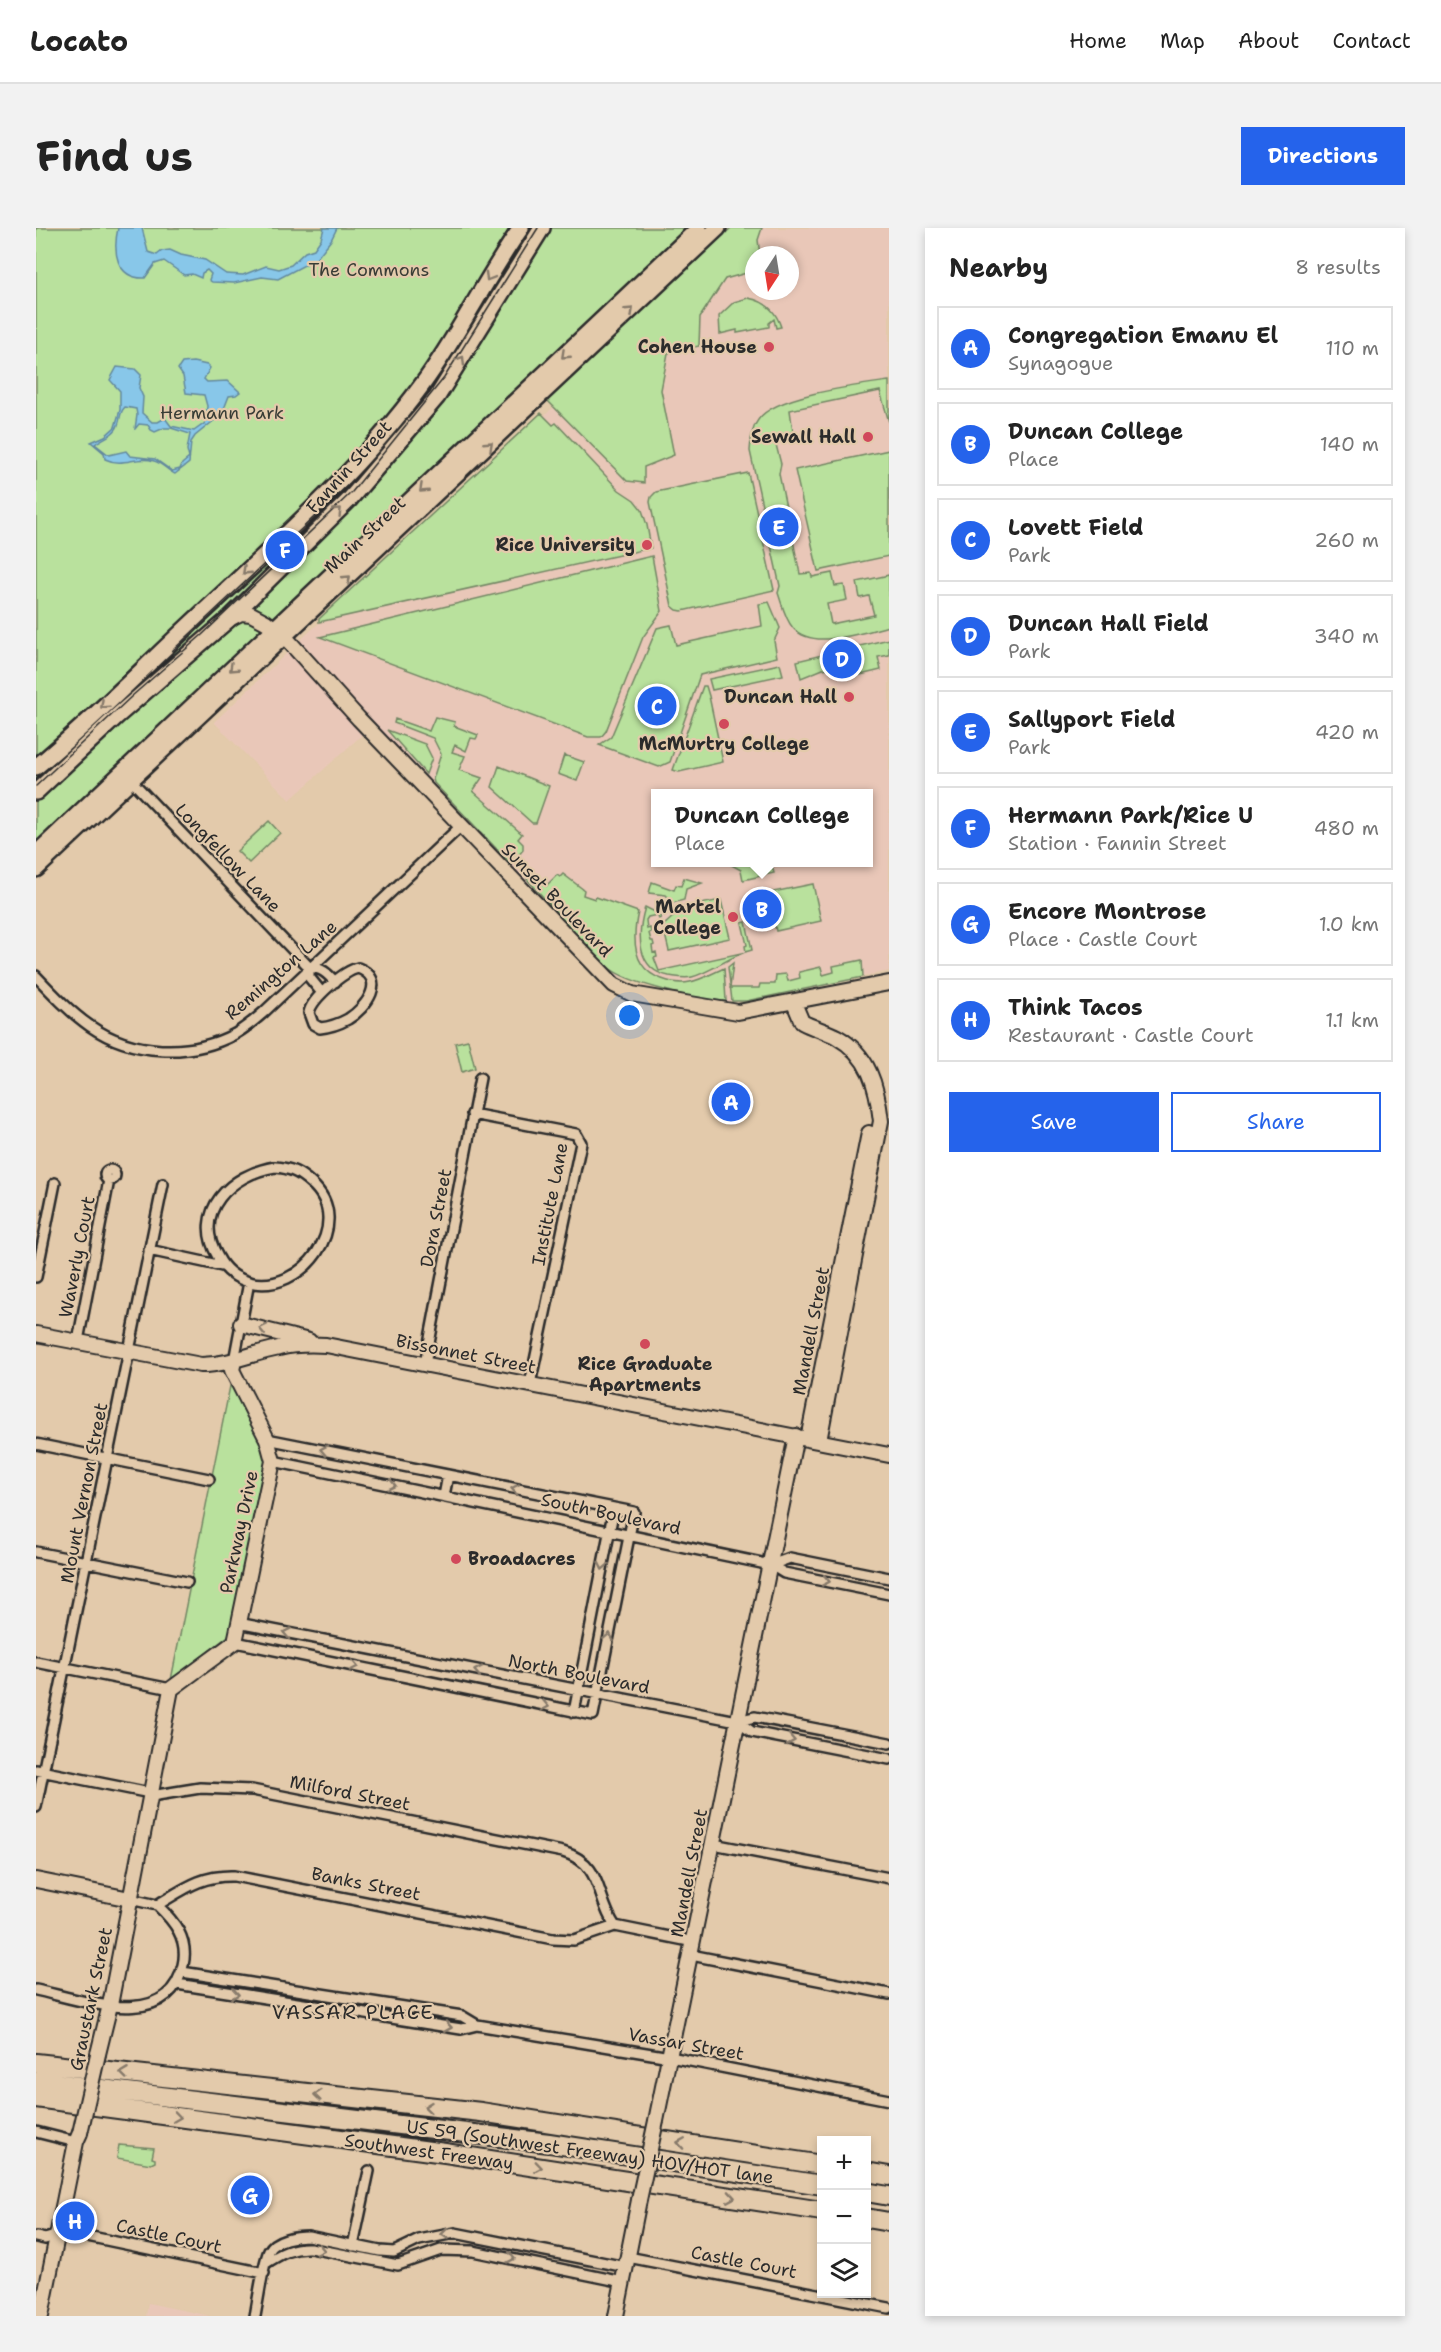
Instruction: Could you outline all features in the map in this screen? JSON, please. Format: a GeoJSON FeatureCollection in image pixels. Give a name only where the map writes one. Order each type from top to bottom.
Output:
{"type":"FeatureCollection","features":[{"type":"Feature","properties":{"kind":"highway"},"geometry":{"type":"LineString","coordinates":[[36,2063],[481,2112],[817,2164]]}},
{"type":"Feature","properties":{"kind":"highway","name":"US 59 (Southwest Freeway) HOV/HOT lane"},"geometry":{"type":"LineString","coordinates":[[36,2081],[549,2143],[817,2184]]}},
{"type":"Feature","properties":{"kind":"highway","name":"Southwest Freeway"},"geometry":{"type":"LineString","coordinates":[[36,2098],[434,2152],[817,2210]]}},
{"type":"Feature","properties":{"kind":"highway"},"geometry":{"type":"LineString","coordinates":[[871,2173],[889,2176]]}},
{"type":"Feature","properties":{"kind":"highway"},"geometry":{"type":"LineString","coordinates":[[871,2194],[889,2196]]}},
{"type":"Feature","properties":{"kind":"highway"},"geometry":{"type":"LineString","coordinates":[[871,2219],[889,2222]]}},
{"type":"Feature","properties":{"kind":"main road","name":"Fannin Street"},"geometry":{"type":"LineString","coordinates":[[42,763],[366,456],[422,386],[447,350],[505,250],[521,228]]}},
{"type":"Feature","properties":{"kind":"main road","name":"Fannin Street"},"geometry":{"type":"LineString","coordinates":[[36,792],[229,619],[349,500],[436,397],[542,228]]}},
{"type":"Feature","properties":{"kind":"main road","name":"Main Street"},"geometry":{"type":"LineString","coordinates":[[281,633],[699,228]]}},
{"type":"Feature","properties":{"kind":"main road","name":"Main Street"},"geometry":{"type":"LineString","coordinates":[[36,854],[281,633],[718,228]]}},
{"type":"Feature","properties":{"kind":"main road","name":"Main Street"},"geometry":{"type":"LineString","coordinates":[[36,869],[126,775]]}},
{"type":"Feature","properties":{"kind":"street","name":"Sunset Boulevard"},"geometry":{"type":"LineString","coordinates":[[229,619],[241,613],[251,614],[281,633],[461,826],[614,985],[623,990],[632,994],[682,1004],[738,1012],[795,1003],[889,983]]}},
{"type":"Feature","properties":{"kind":"street","name":"Longfellow Lane"},"geometry":{"type":"LineString","coordinates":[[126,775],[309,967]]}},
{"type":"Feature","properties":{"kind":"street","name":"Remington Lane"},"geometry":{"type":"LineString","coordinates":[[36,976],[74,1014],[106,1035],[131,1045],[153,1050],[199,1047],[237,1033],[264,1012],[309,967],[356,927],[461,826]]}},
{"type":"Feature","properties":{"kind":"street"},"geometry":{"type":"LineString","coordinates":[[322,993],[309,977],[309,967],[326,972],[335,982]]}},
{"type":"Feature","properties":{"kind":"street"},"geometry":{"type":"LineString","coordinates":[[358,968],[372,977],[374,986],[369,997],[356,1013],[338,1023],[320,1028],[313,1024],[309,1013],[310,1008],[335,982],[358,968]]}},
{"type":"Feature","properties":{"kind":"street"},"geometry":{"type":"LineString","coordinates":[[795,1003],[802,1022],[836,1036],[855,1049],[864,1059],[884,1111]]}},
{"type":"Feature","properties":{"kind":"street","name":"Dora Street"},"geometry":{"type":"LineString","coordinates":[[425,1364],[480,1078]]}},
{"type":"Feature","properties":{"kind":"street","name":"Mandell Street"},"geometry":{"type":"LineString","coordinates":[[616,2316],[771,1565],[808,1439],[884,1111]]}},
{"type":"Feature","properties":{"kind":"street","name":"Institute Lane"},"geometry":{"type":"LineString","coordinates":[[472,1113],[576,1134],[581,1143],[530,1384]]}},
{"type":"Feature","properties":{"kind":"street"},"geometry":{"type":"LineString","coordinates":[[149,1250],[222,1266],[249,1282],[278,1282],[298,1272],[321,1248],[328,1230],[325,1203],[315,1186],[302,1175],[286,1168],[264,1169],[238,1180],[222,1194],[216,1204],[209,1227],[211,1244],[222,1266]]}},
{"type":"Feature","properties":{"kind":"street","name":"Waverly Court"},"geometry":{"type":"LineString","coordinates":[[78,1341],[109,1180]]}},
{"type":"Feature","properties":{"kind":"street"},"geometry":{"type":"LineString","coordinates":[[36,1277],[55,1183]]}},
{"type":"Feature","properties":{"kind":"street","name":"Mount Vernon Street"},"geometry":{"type":"LineString","coordinates":[[36,1807],[40,1771],[87,1563],[163,1184]]}},
{"type":"Feature","properties":{"kind":"street"},"geometry":{"type":"LineString","coordinates":[[234,1361],[249,1282]]}},
{"type":"Feature","properties":{"kind":"street"},"geometry":{"type":"LineString","coordinates":[[241,1324],[326,1345]]}},
{"type":"Feature","properties":{"kind":"street","name":"Bissonnet Street"},"geometry":{"type":"LineString","coordinates":[[36,1334],[201,1365],[217,1365],[276,1348],[300,1344],[326,1345],[889,1455]]}},
{"type":"Feature","properties":{"kind":"street","name":"Parkway Drive"},"geometry":{"type":"LineString","coordinates":[[234,1361],[232,1370],[267,1439],[273,1461],[235,1642]]}},
{"type":"Feature","properties":{"kind":"street","name":"South Boulevard"},"geometry":{"type":"LineString","coordinates":[[267,1439],[634,1512],[630,1535]]}},
{"type":"Feature","properties":{"kind":"street"},"geometry":{"type":"LineString","coordinates":[[36,1444],[209,1479]]}},
{"type":"Feature","properties":{"kind":"street","name":"South Boulevard"},"geometry":{"type":"LineString","coordinates":[[273,1461],[771,1565],[784,1573],[889,1594]]}},
{"type":"Feature","properties":{"kind":"street"},"geometry":{"type":"LineString","coordinates":[[444,1496],[448,1475]]}},
{"type":"Feature","properties":{"kind":"street"},"geometry":{"type":"LineString","coordinates":[[574,1712],[614,1508]]}},
{"type":"Feature","properties":{"kind":"street"},"geometry":{"type":"LineString","coordinates":[[597,1694],[630,1535]]}},
{"type":"Feature","properties":{"kind":"street"},"geometry":{"type":"LineString","coordinates":[[36,1552],[187,1582]]}},
{"type":"Feature","properties":{"kind":"street","name":"South Boulevard"},"geometry":{"type":"LineString","coordinates":[[771,1565],[790,1558],[889,1578]]}},
{"type":"Feature","properties":{"kind":"street","name":"North Boulevard"},"geometry":{"type":"LineString","coordinates":[[238,1623],[737,1721],[752,1732],[889,1759]]}},
{"type":"Feature","properties":{"kind":"street"},"geometry":{"type":"LineString","coordinates":[[36,1662],[171,1689],[235,1642]]}},
{"type":"Feature","properties":{"kind":"street","name":"North Boulevard"},"geometry":{"type":"LineString","coordinates":[[235,1642],[593,1715],[597,1694]]}},
{"type":"Feature","properties":{"kind":"street"},"geometry":{"type":"LineString","coordinates":[[411,1678],[414,1658]]}},
{"type":"Feature","properties":{"kind":"street","name":"Graustark Street"},"geometry":{"type":"LineString","coordinates":[[41,2316],[78,2137],[110,2005],[171,1689]]}},
{"type":"Feature","properties":{"kind":"street","name":"North Boulevard"},"geometry":{"type":"LineString","coordinates":[[737,1721],[755,1716],[889,1743]]}},
{"type":"Feature","properties":{"kind":"street","name":"Milford Street"},"geometry":{"type":"LineString","coordinates":[[40,1771],[145,1792],[151,1796],[200,1788],[252,1790],[563,1852],[577,1856],[589,1866],[598,1882],[607,1914],[615,1926]]}},
{"type":"Feature","properties":{"kind":"street"},"geometry":{"type":"LineString","coordinates":[[713,1844],[889,1878]]}},
{"type":"Feature","properties":{"kind":"street","name":"Banks Street"},"geometry":{"type":"LineString","coordinates":[[157,1905],[198,1880],[216,1876],[234,1876],[553,1939],[574,1940],[615,1926]]}},
{"type":"Feature","properties":{"kind":"street"},"geometry":{"type":"LineString","coordinates":[[36,1880],[157,1905],[176,1923],[183,1941],[184,1960],[177,1984],[162,2000],[148,2006],[129,2008],[36,1990]]}},
{"type":"Feature","properties":{"kind":"street"},"geometry":{"type":"LineString","coordinates":[[615,1926],[693,1948],[889,1994]]}},
{"type":"Feature","properties":{"kind":"street","name":"Vassar Street"},"geometry":{"type":"LineString","coordinates":[[182,1972],[462,2016],[477,2025],[670,2057],[889,2100]]}},
{"type":"Feature","properties":{"kind":"street","name":"Vassar Street"},"geometry":{"type":"LineString","coordinates":[[177,1984],[460,2029],[477,2025]]}},
{"type":"Feature","properties":{"kind":"street"},"geometry":{"type":"LineString","coordinates":[[36,2132],[78,2137]]}},
{"type":"Feature","properties":{"kind":"street"},"geometry":{"type":"LineString","coordinates":[[353,2246],[369,2171]]}},
{"type":"Feature","properties":{"kind":"street","name":"Castle Court"},"geometry":{"type":"LineString","coordinates":[[36,2237],[45,2239],[68,2232],[265,2268]]}},
{"type":"Feature","properties":{"kind":"street","name":"Castle Court"},"geometry":{"type":"LineString","coordinates":[[394,2252],[419,2240],[455,2233],[889,2308]]}},
{"type":"Feature","properties":{"kind":"street"},"geometry":{"type":"LineString","coordinates":[[255,2316],[271,2248],[291,2238],[308,2236],[394,2252],[392,2264]]}},
{"type":"Feature","properties":{"kind":"street"},"geometry":{"type":"LineString","coordinates":[[265,2268],[286,2252],[304,2247],[392,2264],[403,2264],[432,2251],[453,2248],[623,2282]]}},
{"type":"Feature","properties":{"kind":"shaded area","name":"Rice University"},"geometry":{"type":"Polygon","coordinates":[[[745,228],[889,228],[889,971],[746,1001],[711,1001],[613,975],[374,724],[290,800],[214,722],[503,456],[599,363],[745,228]]]}},
{"type":"Feature","properties":{"kind":"shaded area"},"geometry":{"type":"Polygon","coordinates":[[[148,2303],[210,2316],[146,2316],[148,2303]]]}},
{"type":"Feature","properties":{"kind":"green space","name":"Hermann Park"},"geometry":{"type":"Polygon","coordinates":[[[36,228],[686,228],[36,844],[36,228]]]}},
{"type":"Feature","properties":{"kind":"green space"},"geometry":{"type":"Polygon","coordinates":[[[731,228],[762,228],[758,240],[759,246],[745,246],[745,273],[725,279],[700,317],[699,346],[668,353],[661,390],[674,455],[644,467],[644,483],[627,481],[547,400],[731,228]]]}},
{"type":"Feature","properties":{"kind":"green space"},"geometry":{"type":"Polygon","coordinates":[[[745,299],[760,302],[776,316],[781,327],[776,328],[774,319],[769,323],[769,327],[720,334],[719,316],[734,302],[745,299]]]}},
{"type":"Feature","properties":{"kind":"green space"},"geometry":{"type":"Polygon","coordinates":[[[889,381],[889,422],[880,391],[790,410],[793,432],[774,437],[781,464],[779,474],[800,574],[811,573],[812,577],[832,573],[835,586],[844,585],[847,600],[827,604],[831,624],[874,615],[869,596],[860,598],[857,582],[889,575],[889,626],[839,638],[825,639],[802,635],[793,628],[788,620],[778,593],[780,586],[750,451],[754,427],[767,411],[781,404],[818,393],[889,381]]]}},
{"type":"Feature","properties":{"kind":"green space"},"geometry":{"type":"Polygon","coordinates":[[[541,413],[553,425],[556,423],[619,490],[634,500],[642,510],[651,548],[319,622],[319,619],[541,413]]]}},
{"type":"Feature","properties":{"kind":"green space"},"geometry":{"type":"Polygon","coordinates":[[[889,450],[889,556],[818,571],[795,470],[889,450]]]}},
{"type":"Feature","properties":{"kind":"green space"},"geometry":{"type":"Polygon","coordinates":[[[748,473],[774,590],[682,611],[677,610],[672,606],[650,502],[651,497],[656,492],[748,473]]]}},
{"type":"Feature","properties":{"kind":"green space"},"geometry":{"type":"Polygon","coordinates":[[[652,556],[662,611],[643,637],[606,731],[601,737],[588,737],[320,637],[652,556]]]}},
{"type":"Feature","properties":{"kind":"green space"},"geometry":{"type":"Polygon","coordinates":[[[769,602],[780,628],[774,641],[777,657],[700,675],[670,762],[659,767],[599,745],[611,737],[657,628],[671,625],[676,645],[762,626],[759,604],[769,602]]]}},
{"type":"Feature","properties":{"kind":"green space"},"geometry":{"type":"Polygon","coordinates":[[[889,639],[889,655],[878,657],[881,670],[856,676],[853,663],[823,669],[801,678],[797,661],[889,639]]]}},
{"type":"Feature","properties":{"kind":"green space"},"geometry":{"type":"Polygon","coordinates":[[[780,664],[783,675],[712,690],[709,679],[780,664]]]}},
{"type":"Feature","properties":{"kind":"green space"},"geometry":{"type":"Polygon","coordinates":[[[703,686],[706,686],[709,696],[723,762],[679,772],[673,770],[703,686]]]}},
{"type":"Feature","properties":{"kind":"green space"},"geometry":{"type":"Polygon","coordinates":[[[435,717],[455,722],[454,726],[478,735],[476,739],[471,738],[466,751],[455,745],[452,752],[465,756],[459,770],[482,778],[473,791],[522,834],[518,839],[523,844],[523,850],[511,864],[434,783],[433,779],[441,754],[433,738],[394,723],[395,719],[429,731],[435,717]]]}},
{"type":"Feature","properties":{"kind":"green space"},"geometry":{"type":"Polygon","coordinates":[[[387,730],[425,744],[432,758],[426,774],[387,730]]]}},
{"type":"Feature","properties":{"kind":"green space"},"geometry":{"type":"Polygon","coordinates":[[[564,755],[584,762],[577,781],[558,774],[564,755]]]}},
{"type":"Feature","properties":{"kind":"green space"},"geometry":{"type":"Polygon","coordinates":[[[499,766],[549,786],[536,823],[532,823],[492,787],[499,766]]]}},
{"type":"Feature","properties":{"kind":"green space"},"geometry":{"type":"Polygon","coordinates":[[[269,821],[280,833],[249,863],[237,851],[269,821]]]}},
{"type":"Feature","properties":{"kind":"green space"},"geometry":{"type":"Polygon","coordinates":[[[735,867],[772,867],[774,873],[743,880],[741,870],[735,867]]]}},
{"type":"Feature","properties":{"kind":"green space"},"geometry":{"type":"Polygon","coordinates":[[[532,874],[546,886],[557,875],[560,877],[563,874],[584,890],[583,895],[595,899],[596,897],[638,912],[635,932],[636,952],[645,968],[662,979],[687,983],[724,968],[726,1001],[664,990],[617,973],[587,946],[527,879],[532,874]]]}},
{"type":"Feature","properties":{"kind":"green space"},"geometry":{"type":"Polygon","coordinates":[[[684,878],[702,883],[686,889],[684,900],[673,903],[666,895],[649,893],[652,882],[674,890],[676,885],[681,886],[684,878]]]}},
{"type":"Feature","properties":{"kind":"green space"},"geometry":{"type":"Polygon","coordinates":[[[813,884],[821,921],[776,931],[768,893],[813,884]]]}},
{"type":"Feature","properties":{"kind":"green space"},"geometry":{"type":"Polygon","coordinates":[[[721,900],[730,938],[669,951],[663,926],[674,916],[674,909],[721,900]]]}},
{"type":"Feature","properties":{"kind":"green space"},"geometry":{"type":"Polygon","coordinates":[[[645,907],[659,914],[661,918],[659,919],[657,915],[648,917],[646,920],[647,929],[650,928],[649,933],[654,945],[652,946],[653,953],[656,952],[657,957],[654,958],[659,971],[744,952],[692,977],[669,976],[658,972],[645,959],[640,939],[645,907]]]}},
{"type":"Feature","properties":{"kind":"green space"},"geometry":{"type":"Polygon","coordinates":[[[746,922],[752,950],[746,952],[745,946],[747,945],[742,923],[746,922]]]}},
{"type":"Feature","properties":{"kind":"green space"},"geometry":{"type":"Polygon","coordinates":[[[862,960],[863,977],[746,1001],[732,1001],[730,988],[759,988],[760,984],[775,984],[776,975],[786,974],[788,981],[800,978],[799,972],[821,967],[823,975],[834,972],[833,966],[862,960]]]}},
{"type":"Feature","properties":{"kind":"green space"},"geometry":{"type":"Polygon","coordinates":[[[733,963],[730,986],[728,967],[733,963]]]}},
{"type":"Feature","properties":{"kind":"green space"},"geometry":{"type":"Polygon","coordinates":[[[468,1040],[475,1068],[462,1072],[455,1043],[468,1040]]]}},
{"type":"Feature","properties":{"kind":"green space"},"geometry":{"type":"Polygon","coordinates":[[[230,1386],[234,1388],[266,1452],[266,1461],[228,1636],[171,1680],[230,1386]]]}},
{"type":"Feature","properties":{"kind":"green space"},"geometry":{"type":"Polygon","coordinates":[[[119,2145],[154,2148],[152,2158],[155,2162],[151,2164],[117,2158],[119,2145]]]}},
{"type":"Feature","properties":{"kind":"water"},"geometry":{"type":"Polygon","coordinates":[[[118,228],[142,228],[148,252],[157,255],[162,251],[170,250],[205,260],[226,274],[243,275],[266,266],[279,269],[291,265],[305,252],[314,249],[321,239],[324,228],[337,228],[316,259],[278,279],[262,277],[234,283],[212,282],[209,280],[211,274],[207,270],[202,273],[201,278],[192,274],[184,275],[164,261],[155,264],[145,278],[127,274],[118,262],[116,254],[118,228]]]}},
{"type":"Feature","properties":{"kind":"water"},"geometry":{"type":"Polygon","coordinates":[[[193,362],[207,365],[210,368],[204,379],[207,382],[228,381],[240,392],[229,396],[222,414],[195,436],[191,442],[189,463],[175,474],[154,461],[141,459],[118,462],[105,459],[104,453],[91,442],[105,436],[115,427],[120,410],[120,391],[110,380],[117,367],[135,369],[141,375],[139,388],[143,397],[142,413],[152,422],[165,418],[171,426],[194,431],[205,423],[207,406],[204,395],[186,393],[183,376],[178,369],[182,363],[193,362]],[[125,407],[114,431],[95,444],[109,455],[126,451],[130,456],[155,459],[172,471],[180,469],[189,458],[187,450],[190,434],[171,428],[155,432],[148,425],[139,424],[135,429],[136,409],[125,407]]]}},
{"type":"Feature","properties":{"kind":"tram line"},"geometry":{"type":"LineString","coordinates":[[36,786],[132,696],[202,635],[352,492],[444,378],[538,228]]}},
{"type":"Feature","properties":{"kind":"tram line"},"geometry":{"type":"LineString","coordinates":[[172,651],[347,486]]}},
{"type":"Feature","properties":{"kind":"place","name":"Cohen House"},"geometry":{"type":"Point","coordinates":[769,347]}},
{"type":"Feature","properties":{"kind":"place","name":"Sewall Hall"},"geometry":{"type":"Point","coordinates":[868,437]}},
{"type":"Feature","properties":{"kind":"place","name":"Sallyport Field"},"geometry":{"type":"Point","coordinates":[779,527]}},
{"type":"Feature","properties":{"kind":"place","name":"Rice University"},"geometry":{"type":"Point","coordinates":[647,545]}},
{"type":"Feature","properties":{"kind":"place","name":"Hermann Park/Rice U"},"geometry":{"type":"Point","coordinates":[285,550]}},
{"type":"Feature","properties":{"kind":"place","name":"Duncan Hall Field"},"geometry":{"type":"Point","coordinates":[842,659]}},
{"type":"Feature","properties":{"kind":"place","name":"Duncan Hall"},"geometry":{"type":"Point","coordinates":[849,697]}},
{"type":"Feature","properties":{"kind":"place","name":"Lovett Field"},"geometry":{"type":"Point","coordinates":[657,706]}},
{"type":"Feature","properties":{"kind":"place","name":"McMurtry College"},"geometry":{"type":"Point","coordinates":[724,724]}},
{"type":"Feature","properties":{"kind":"place","name":"Duncan College"},"geometry":{"type":"Point","coordinates":[762,909]}},
{"type":"Feature","properties":{"kind":"place","name":"Martel College"},"geometry":{"type":"Point","coordinates":[733,917]}},
{"type":"Feature","properties":{"kind":"place","name":"Congregation Emanu El"},"geometry":{"type":"Point","coordinates":[731,1102]}},
{"type":"Feature","properties":{"kind":"place","name":"Rice Graduate Apartments"},"geometry":{"type":"Point","coordinates":[645,1344]}},
{"type":"Feature","properties":{"kind":"place","name":"Broadacres"},"geometry":{"type":"Point","coordinates":[456,1559]}},
{"type":"Feature","properties":{"kind":"place","name":"Encore Montrose"},"geometry":{"type":"Point","coordinates":[250,2195]}},
{"type":"Feature","properties":{"kind":"place","name":"Think Tacos"},"geometry":{"type":"Point","coordinates":[75,2221]}},
{"type":"Feature","properties":{"kind":"district","name":"VASSAR PLACE"},"geometry":{"type":"Point","coordinates":[353,2012]}},
{"type":"Feature","properties":{"kind":"park label","name":"The Commons"},"geometry":{"type":"Point","coordinates":[369,270]}}]}
